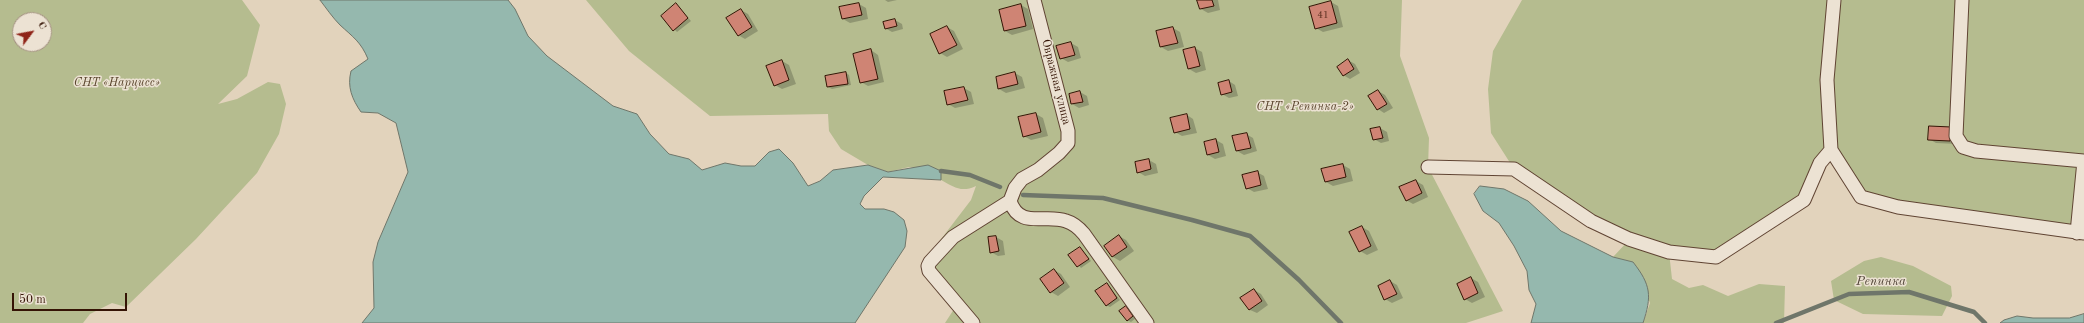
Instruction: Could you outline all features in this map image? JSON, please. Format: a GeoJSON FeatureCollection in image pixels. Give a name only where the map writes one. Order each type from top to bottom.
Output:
{"type":"FeatureCollection","features":[{"type":"Feature","properties":{"kind":"street","name":"Овражная улица"},"geometry":{"type":"LineString","coordinates":[[1010,201],[1015,188],[1022,179],[1038,170],[1059,153],[1068,143],[1068,131],[1034,0]]}},
{"type":"Feature","properties":{"kind":"street"},"geometry":{"type":"LineString","coordinates":[[1834,0],[1826,80],[1831,150],[1860,197],[1898,207],[2081,233],[2084,161],[1976,151],[1963,147],[1956,136],[1962,0]]}},
{"type":"Feature","properties":{"kind":"street"},"geometry":{"type":"LineString","coordinates":[[1428,167],[1514,168],[1591,221],[1629,239],[1669,252],[1716,257],[1804,200],[1820,163],[1831,150]]}},
{"type":"Feature","properties":{"kind":"street"},"geometry":{"type":"LineString","coordinates":[[973,323],[932,274],[928,266],[940,249],[953,237],[1010,201],[1013,209],[1019,216],[1028,219],[1066,221],[1076,226],[1084,234],[1147,323]]}},
{"type":"Feature","properties":{"kind":"green space","name":"СНТ «Нарцисс»"},"geometry":{"type":"Polygon","coordinates":[[[0,0],[242,0],[260,25],[247,76],[218,104],[237,99],[268,82],[280,84],[286,104],[279,134],[257,173],[196,239],[126,307],[112,303],[90,314],[83,323],[0,323],[0,0]]]}},
{"type":"Feature","properties":{"kind":"green space","name":"СНТ «Репинка-2»"},"geometry":{"type":"Polygon","coordinates":[[[586,0],[1402,0],[1400,56],[1429,138],[1428,167],[1503,311],[1466,323],[945,323],[956,306],[922,264],[971,200],[976,186],[966,189],[954,187],[941,180],[941,171],[909,167],[888,172],[868,165],[841,149],[829,131],[828,114],[710,116],[629,51],[586,0]]]}},
{"type":"Feature","properties":{"kind":"green space"},"geometry":{"type":"Polygon","coordinates":[[[1522,0],[2084,0],[2084,233],[1861,197],[1831,151],[1804,200],[1716,257],[1669,252],[1672,279],[1689,288],[1703,285],[1728,296],[1759,284],[1785,286],[1784,323],[1643,323],[1650,303],[1633,262],[1613,257],[1629,240],[1514,169],[1491,133],[1488,89],[1493,51],[1522,0]]]}},
{"type":"Feature","properties":{"kind":"green space"},"geometry":{"type":"Polygon","coordinates":[[[1881,257],[1913,266],[1951,286],[1952,296],[1942,316],[1863,314],[1834,300],[1831,281],[1864,261],[1881,257]]]}},
{"type":"Feature","properties":{"kind":"water"},"geometry":{"type":"Polygon","coordinates":[[[320,0],[508,0],[515,9],[528,36],[547,56],[613,106],[637,114],[650,134],[669,154],[689,159],[702,170],[725,163],[741,166],[755,166],[769,152],[779,149],[793,163],[808,186],[820,181],[833,170],[868,165],[888,172],[928,165],[941,171],[941,180],[883,177],[864,196],[860,204],[865,209],[884,209],[894,212],[904,220],[907,231],[905,247],[855,323],[362,323],[374,308],[373,262],[378,242],[408,172],[396,123],[378,113],[361,112],[351,93],[351,71],[368,59],[365,53],[356,40],[337,22],[320,0]]]}},
{"type":"Feature","properties":{"kind":"water"},"geometry":{"type":"Polygon","coordinates":[[[1480,186],[1504,189],[1528,201],[1561,231],[1613,257],[1633,262],[1643,277],[1648,291],[1648,305],[1643,323],[1531,323],[1536,304],[1529,290],[1527,271],[1514,246],[1499,223],[1483,211],[1474,194],[1480,186]]]}},
{"type":"Feature","properties":{"kind":"water"},"geometry":{"type":"Polygon","coordinates":[[[2084,314],[2084,323],[2000,323],[2004,320],[2017,316],[2033,318],[2069,318],[2084,314]]]}},
{"type":"Feature","properties":{"kind":"building"},"geometry":{"type":"Polygon","coordinates":[[[1197,0],[1212,0],[1214,6],[1200,9],[1197,0]]]}},
{"type":"Feature","properties":{"kind":"building"},"geometry":{"type":"Polygon","coordinates":[[[1331,1],[1337,23],[1315,29],[1309,7],[1331,1]]]}},
{"type":"Feature","properties":{"kind":"building"},"geometry":{"type":"Polygon","coordinates":[[[676,3],[688,18],[673,31],[661,16],[676,3]]]}},
{"type":"Feature","properties":{"kind":"building"},"geometry":{"type":"Polygon","coordinates":[[[859,3],[862,15],[842,19],[839,7],[859,3]]]}},
{"type":"Feature","properties":{"kind":"building"},"geometry":{"type":"Polygon","coordinates":[[[1021,4],[1026,26],[1004,31],[999,10],[1021,4]]]}},
{"type":"Feature","properties":{"kind":"building"},"geometry":{"type":"Polygon","coordinates":[[[741,9],[752,27],[738,36],[726,18],[741,9]]]}},
{"type":"Feature","properties":{"kind":"building"},"geometry":{"type":"Polygon","coordinates":[[[895,19],[897,26],[885,29],[883,22],[895,19]]]}},
{"type":"Feature","properties":{"kind":"building"},"geometry":{"type":"Polygon","coordinates":[[[947,26],[957,45],[939,54],[930,34],[947,26]]]}},
{"type":"Feature","properties":{"kind":"building"},"geometry":{"type":"Polygon","coordinates":[[[1173,27],[1178,43],[1160,47],[1156,31],[1173,27]]]}},
{"type":"Feature","properties":{"kind":"building"},"geometry":{"type":"Polygon","coordinates":[[[1071,42],[1075,55],[1060,59],[1056,46],[1071,42]]]}},
{"type":"Feature","properties":{"kind":"building"},"geometry":{"type":"Polygon","coordinates":[[[1195,47],[1200,66],[1188,69],[1183,50],[1195,47]]]}},
{"type":"Feature","properties":{"kind":"building"},"geometry":{"type":"Polygon","coordinates":[[[871,49],[878,79],[860,83],[853,54],[871,49]]]}},
{"type":"Feature","properties":{"kind":"building"},"geometry":{"type":"Polygon","coordinates":[[[1348,59],[1354,69],[1343,76],[1337,67],[1348,59]]]}},
{"type":"Feature","properties":{"kind":"building"},"geometry":{"type":"Polygon","coordinates":[[[782,60],[789,80],[774,86],[766,66],[782,60]]]}},
{"type":"Feature","properties":{"kind":"building"},"geometry":{"type":"Polygon","coordinates":[[[846,72],[848,84],[827,87],[825,76],[846,72]]]}},
{"type":"Feature","properties":{"kind":"building"},"geometry":{"type":"Polygon","coordinates":[[[1015,72],[1018,84],[998,89],[996,77],[1015,72]]]}},
{"type":"Feature","properties":{"kind":"building"},"geometry":{"type":"Polygon","coordinates":[[[1229,80],[1232,92],[1221,95],[1218,83],[1229,80]]]}},
{"type":"Feature","properties":{"kind":"building"},"geometry":{"type":"Polygon","coordinates":[[[964,87],[968,100],[947,105],[944,91],[964,87]]]}},
{"type":"Feature","properties":{"kind":"building"},"geometry":{"type":"Polygon","coordinates":[[[1378,90],[1387,104],[1377,110],[1368,96],[1378,90]]]}},
{"type":"Feature","properties":{"kind":"building"},"geometry":{"type":"Polygon","coordinates":[[[1080,91],[1083,102],[1071,104],[1069,94],[1080,91]]]}},
{"type":"Feature","properties":{"kind":"building"},"geometry":{"type":"Polygon","coordinates":[[[1036,113],[1041,132],[1023,137],[1018,117],[1036,113]]]}},
{"type":"Feature","properties":{"kind":"building"},"geometry":{"type":"Polygon","coordinates":[[[1187,114],[1190,129],[1174,133],[1170,118],[1187,114]]]}},
{"type":"Feature","properties":{"kind":"building"},"geometry":{"type":"Polygon","coordinates":[[[1929,126],[1951,127],[1950,141],[1928,140],[1929,126]]]}},
{"type":"Feature","properties":{"kind":"building"},"geometry":{"type":"Polygon","coordinates":[[[1380,127],[1383,138],[1373,140],[1370,129],[1380,127]]]}},
{"type":"Feature","properties":{"kind":"building"},"geometry":{"type":"Polygon","coordinates":[[[1247,133],[1251,148],[1236,151],[1232,136],[1247,133]]]}},
{"type":"Feature","properties":{"kind":"building"},"geometry":{"type":"Polygon","coordinates":[[[1216,139],[1219,152],[1207,155],[1204,142],[1216,139]]]}},
{"type":"Feature","properties":{"kind":"building"},"geometry":{"type":"Polygon","coordinates":[[[1149,159],[1151,169],[1137,173],[1135,162],[1149,159]]]}},
{"type":"Feature","properties":{"kind":"building"},"geometry":{"type":"Polygon","coordinates":[[[1343,164],[1346,177],[1325,182],[1321,169],[1343,164]]]}},
{"type":"Feature","properties":{"kind":"building"},"geometry":{"type":"Polygon","coordinates":[[[1258,171],[1261,185],[1246,189],[1242,175],[1258,171]]]}},
{"type":"Feature","properties":{"kind":"building"},"geometry":{"type":"Polygon","coordinates":[[[1416,180],[1422,193],[1406,201],[1399,187],[1416,180]]]}},
{"type":"Feature","properties":{"kind":"building"},"geometry":{"type":"Polygon","coordinates":[[[1362,226],[1371,246],[1359,252],[1349,232],[1362,226]]]}},
{"type":"Feature","properties":{"kind":"building"},"geometry":{"type":"Polygon","coordinates":[[[1119,235],[1127,247],[1112,257],[1104,246],[1119,235]]]}},
{"type":"Feature","properties":{"kind":"building"},"geometry":{"type":"Polygon","coordinates":[[[996,236],[999,251],[990,253],[988,237],[996,236]]]}},
{"type":"Feature","properties":{"kind":"building"},"geometry":{"type":"Polygon","coordinates":[[[1080,247],[1089,259],[1077,267],[1068,255],[1080,247]]]}},
{"type":"Feature","properties":{"kind":"building"},"geometry":{"type":"Polygon","coordinates":[[[1054,269],[1064,283],[1050,293],[1040,279],[1054,269]]]}},
{"type":"Feature","properties":{"kind":"building"},"geometry":{"type":"Polygon","coordinates":[[[1471,277],[1478,293],[1464,300],[1457,284],[1471,277]]]}},
{"type":"Feature","properties":{"kind":"building"},"geometry":{"type":"Polygon","coordinates":[[[1390,280],[1397,294],[1384,300],[1378,286],[1390,280]]]}},
{"type":"Feature","properties":{"kind":"building"},"geometry":{"type":"Polygon","coordinates":[[[1107,283],[1117,298],[1106,306],[1095,291],[1107,283]]]}},
{"type":"Feature","properties":{"kind":"building"},"geometry":{"type":"Polygon","coordinates":[[[1254,289],[1262,301],[1249,310],[1240,298],[1254,289]]]}},
{"type":"Feature","properties":{"kind":"building"},"geometry":{"type":"Polygon","coordinates":[[[1126,306],[1133,316],[1127,321],[1119,311],[1126,306]]]}},
{"type":"Feature","properties":{"kind":"waterway"},"geometry":{"type":"LineString","coordinates":[[941,171],[970,175],[1000,187]]}},
{"type":"Feature","properties":{"kind":"waterway"},"geometry":{"type":"LineString","coordinates":[[1023,195],[1103,198],[1250,236],[1299,280],[1341,323]]}},
{"type":"Feature","properties":{"kind":"waterway","name":"Репинка"},"geometry":{"type":"LineString","coordinates":[[1776,323],[1849,294],[1909,292],[1974,312],[1985,323]]}}]}
